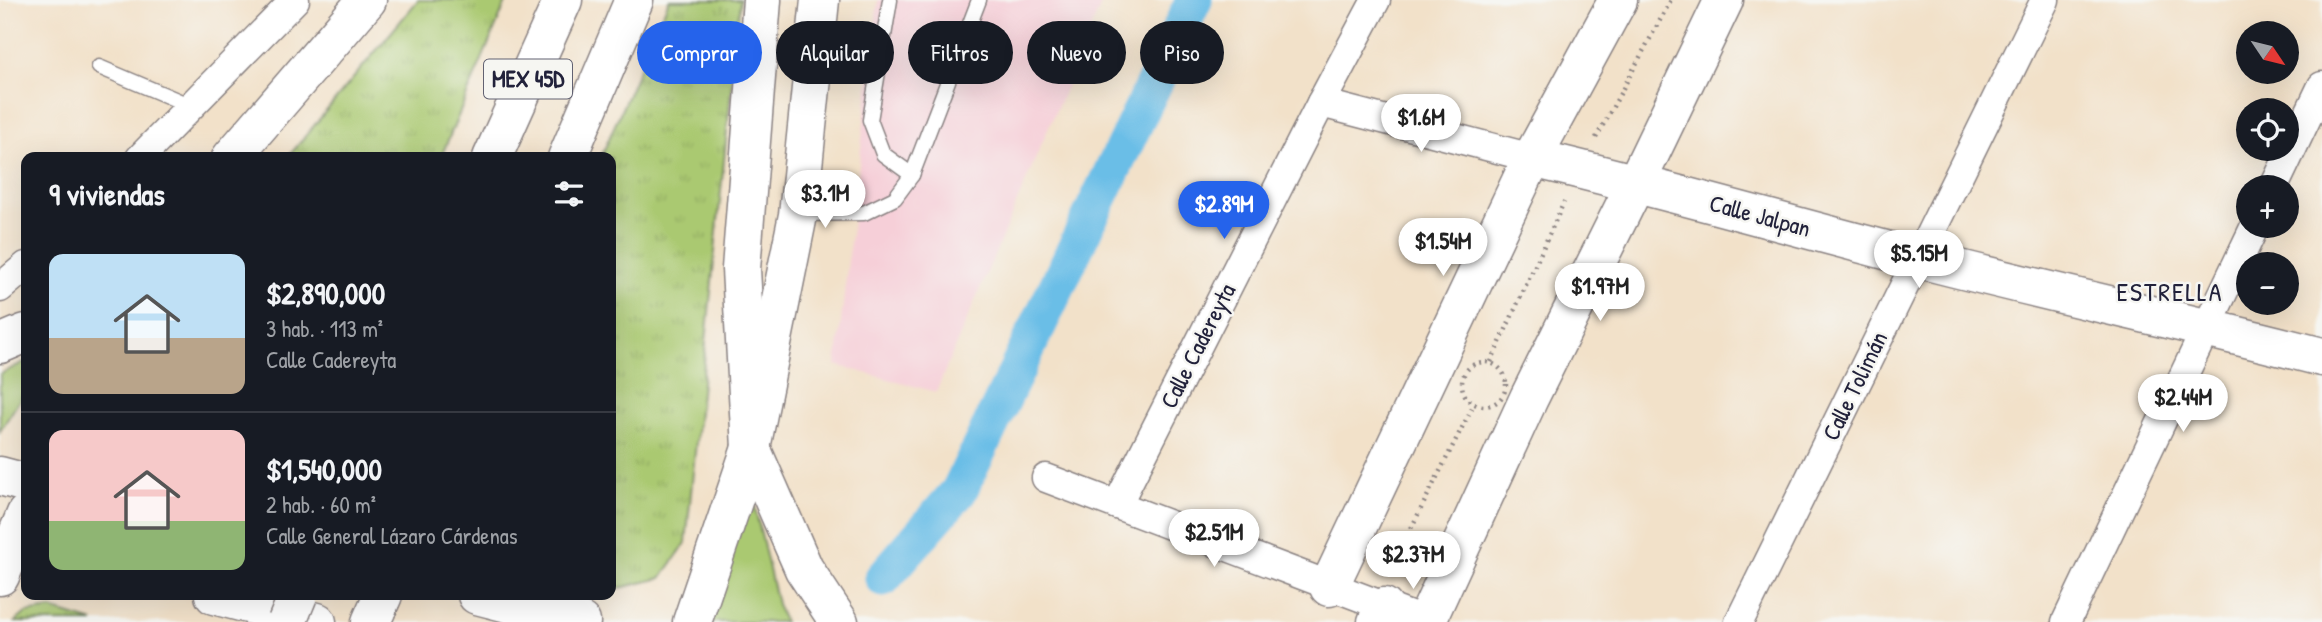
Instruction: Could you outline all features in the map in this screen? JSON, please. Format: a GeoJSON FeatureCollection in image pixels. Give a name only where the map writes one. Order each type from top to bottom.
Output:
{"type":"FeatureCollection","features":[{"type":"Feature","properties":{"kind":"main road"},"geometry":{"type":"LineString","coordinates":[[236,152],[367,0]]}},
{"type":"Feature","properties":{"kind":"main road","name":"MEX 45D"},"geometry":{"type":"LineString","coordinates":[[495,152],[563,0]]}},
{"type":"Feature","properties":{"kind":"main road","name":"MEX 45D"},"geometry":{"type":"LineString","coordinates":[[570,152],[634,0]]}},
{"type":"Feature","properties":{"kind":"main road"},"geometry":{"type":"LineString","coordinates":[[762,0],[741,269],[751,448],[804,569],[839,622]]}},
{"type":"Feature","properties":{"kind":"main road"},"geometry":{"type":"LineString","coordinates":[[692,622],[751,448],[798,215],[820,0]]}},
{"type":"Feature","properties":{"kind":"main road"},"geometry":{"type":"LineString","coordinates":[[1329,587],[1532,158],[1618,0]]}},
{"type":"Feature","properties":{"kind":"main road"},"geometry":{"type":"LineString","coordinates":[[1426,622],[1529,398],[1724,0]]}},
{"type":"Feature","properties":{"kind":"main road","name":"Calle Jalpan"},"geometry":{"type":"LineString","coordinates":[[1532,158],[1636,183],[1917,259],[2207,327],[2322,357]]}},
{"type":"Feature","properties":{"kind":"main road"},"geometry":{"type":"LineString","coordinates":[[0,344],[21,335]]}},
{"type":"Feature","properties":{"kind":"main road"},"geometry":{"type":"LineString","coordinates":[[0,476],[21,482]]}},
{"type":"Feature","properties":{"kind":"main road"},"geometry":{"type":"LineString","coordinates":[[233,600],[317,622]]}},
{"type":"Feature","properties":{"kind":"main road"},"geometry":{"type":"LineString","coordinates":[[287,622],[296,600]]}},
{"type":"Feature","properties":{"kind":"main road"},"geometry":{"type":"LineString","coordinates":[[372,622],[381,600]]}},
{"type":"Feature","properties":{"kind":"main road"},"geometry":{"type":"LineString","coordinates":[[496,600],[581,622]]}},
{"type":"Feature","properties":{"kind":"street"},"geometry":{"type":"LineString","coordinates":[[146,152],[295,0]]}},
{"type":"Feature","properties":{"kind":"street","name":"Calle Cadereyta"},"geometry":{"type":"LineString","coordinates":[[1117,505],[1376,0]]}},
{"type":"Feature","properties":{"kind":"street","name":"Calle Tolimán"},"geometry":{"type":"LineString","coordinates":[[1739,622],[2045,0]]}},
{"type":"Feature","properties":{"kind":"street"},"geometry":{"type":"LineString","coordinates":[[2280,175],[2322,86]]}},
{"type":"Feature","properties":{"kind":"street","name":"Calle Jalpan"},"geometry":{"type":"LineString","coordinates":[[1321,103],[1532,158]]}},
{"type":"Feature","properties":{"kind":"street"},"geometry":{"type":"LineString","coordinates":[[2066,622],[2249,238]]}},
{"type":"Feature","properties":{"kind":"street"},"geometry":{"type":"LineString","coordinates":[[0,288],[21,270]]}},
{"type":"Feature","properties":{"kind":"street"},"geometry":{"type":"LineString","coordinates":[[1046,478],[1329,587],[1378,610],[1426,622]]}},
{"type":"Feature","properties":{"kind":"lane"},"geometry":{"type":"LineString","coordinates":[[890,0],[870,120],[883,154],[912,175]]}},
{"type":"Feature","properties":{"kind":"lane"},"geometry":{"type":"LineString","coordinates":[[798,215],[864,214],[895,198],[912,175],[979,0]]}},
{"type":"Feature","properties":{"kind":"lane"},"geometry":{"type":"LineString","coordinates":[[99,67],[191,106]]}},
{"type":"Feature","properties":{"kind":"path"},"geometry":{"type":"LineString","coordinates":[[1491,362],[1580,169],[1671,0]]}},
{"type":"Feature","properties":{"kind":"path"},"geometry":{"type":"LineString","coordinates":[[1481,361],[1499,366],[1504,374],[1506,389],[1503,396],[1492,405],[1474,404],[1466,398],[1462,390],[1465,372],[1481,361]]}},
{"type":"Feature","properties":{"kind":"path"},"geometry":{"type":"LineString","coordinates":[[1378,610],[1474,404]]}},
{"type":"Feature","properties":{"kind":"shaded area"},"geometry":{"type":"Polygon","coordinates":[[[878,0],[1103,0],[1094,21],[1027,21],[1027,84],[1067,84],[936,392],[836,365],[868,84],[894,84],[894,21],[876,21],[878,0]]]}},
{"type":"Feature","properties":{"kind":"green space"},"geometry":{"type":"Polygon","coordinates":[[[418,0],[507,0],[443,152],[292,152],[418,0]]]}},
{"type":"Feature","properties":{"kind":"green space"},"geometry":{"type":"Polygon","coordinates":[[[669,0],[740,0],[738,21],[660,21],[669,0]]]}},
{"type":"Feature","properties":{"kind":"green space"},"geometry":{"type":"Polygon","coordinates":[[[637,74],[637,84],[732,84],[686,543],[661,578],[620,588],[616,587],[616,152],[603,152],[637,74]]]}},
{"type":"Feature","properties":{"kind":"green space"},"geometry":{"type":"Polygon","coordinates":[[[21,364],[21,398],[0,431],[0,374],[21,364]]]}},
{"type":"Feature","properties":{"kind":"green space"},"geometry":{"type":"Polygon","coordinates":[[[752,495],[777,604],[784,622],[705,622],[752,495]]]}},
{"type":"Feature","properties":{"kind":"green space"},"geometry":{"type":"Polygon","coordinates":[[[51,609],[94,622],[15,622],[26,613],[51,609]]]}},
{"type":"Feature","properties":{"kind":"waterway"},"geometry":{"type":"LineString","coordinates":[[883,578],[959,491],[1194,0]]}},
{"type":"Feature","properties":{"kind":"district","name":"ESTRELLA"},"geometry":{"type":"Point","coordinates":[2170,292]}}]}
